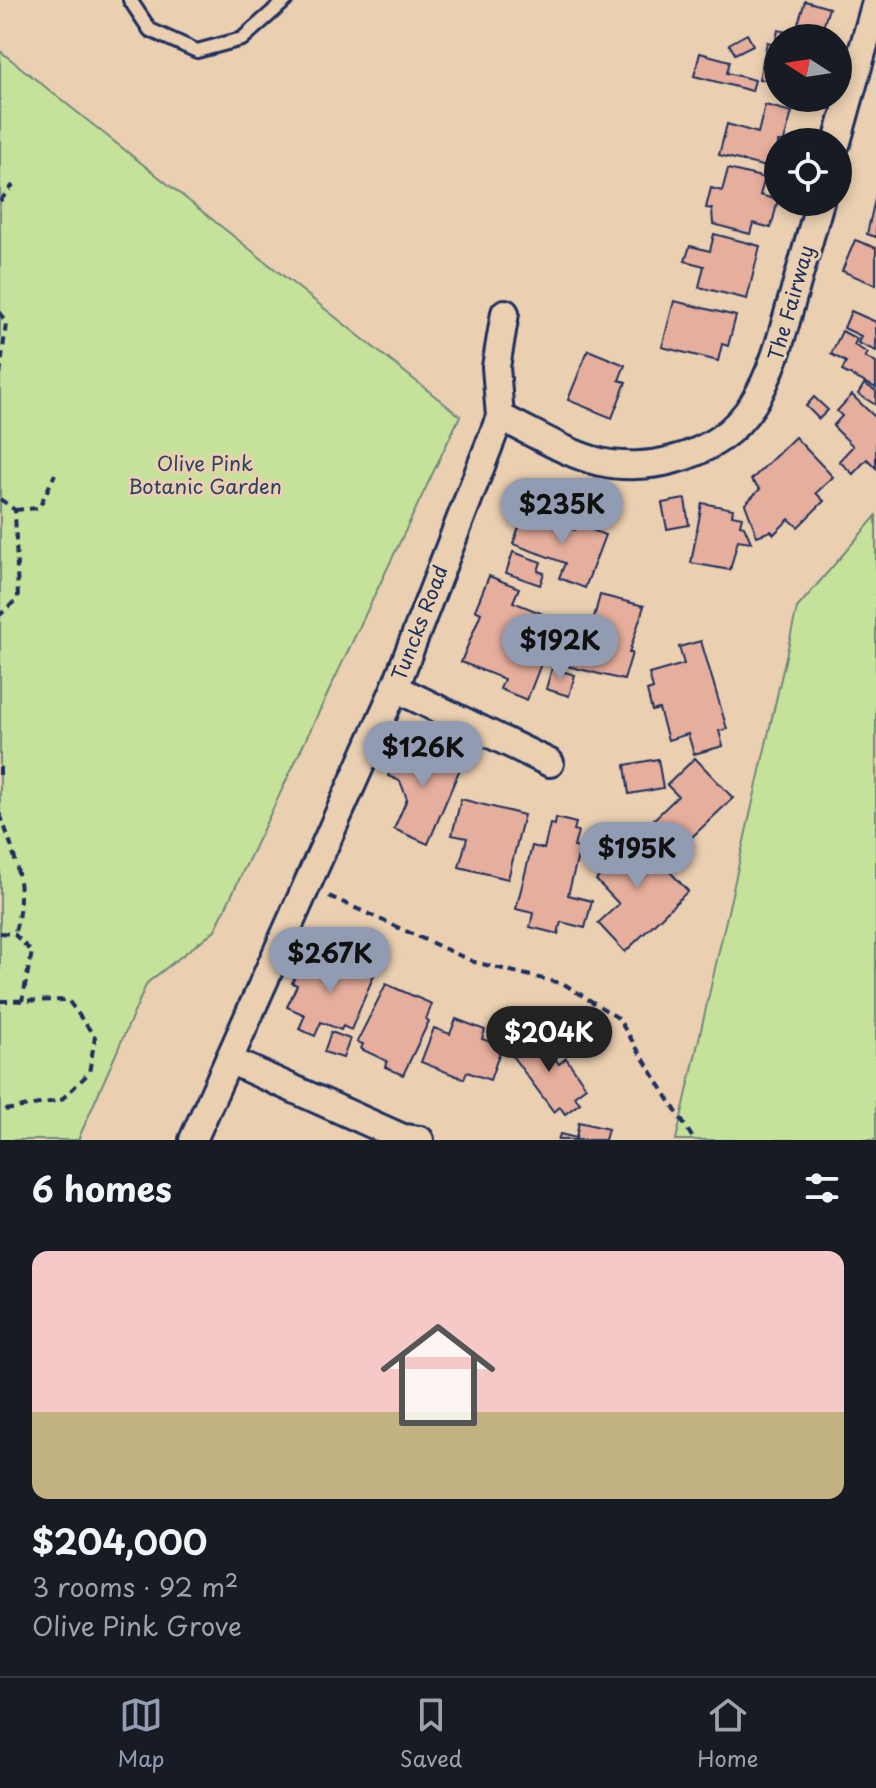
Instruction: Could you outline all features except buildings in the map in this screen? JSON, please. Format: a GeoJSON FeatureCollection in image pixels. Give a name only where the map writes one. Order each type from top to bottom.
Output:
{"type":"FeatureCollection","features":[{"type":"Feature","properties":{"kind":"street"},"geometry":{"type":"LineString","coordinates":[[841,128],[876,2]]}},
{"type":"Feature","properties":{"kind":"street","name":"The Fairway"},"geometry":{"type":"LineString","coordinates":[[500,417],[598,461],[627,465],[663,462],[698,454],[724,438],[748,412],[771,374],[816,216]]}},
{"type":"Feature","properties":{"kind":"street","name":"Tuncks Road"},"geometry":{"type":"LineString","coordinates":[[193,1140],[395,688],[500,417],[496,367],[505,313]]}},
{"type":"Feature","properties":{"kind":"street"},"geometry":{"type":"LineString","coordinates":[[395,688],[550,763]]}},
{"type":"Feature","properties":{"kind":"street"},"geometry":{"type":"LineString","coordinates":[[229,1060],[403,1138],[420,1140]]}},
{"type":"Feature","properties":{"kind":"lane"},"geometry":{"type":"LineString","coordinates":[[130,0],[150,30],[197,51],[242,39],[286,0]]}},
{"type":"Feature","properties":{"kind":"path"},"geometry":{"type":"LineString","coordinates":[[0,201],[13,185]]}},
{"type":"Feature","properties":{"kind":"path"},"geometry":{"type":"LineString","coordinates":[[0,312],[6,323],[0,376]]}},
{"type":"Feature","properties":{"kind":"path"},"geometry":{"type":"LineString","coordinates":[[0,499],[15,510],[39,508],[55,474]]}},
{"type":"Feature","properties":{"kind":"path"},"geometry":{"type":"LineString","coordinates":[[0,615],[18,598],[15,510]]}},
{"type":"Feature","properties":{"kind":"path"},"geometry":{"type":"LineString","coordinates":[[0,767],[0,776]]}},
{"type":"Feature","properties":{"kind":"path"},"geometry":{"type":"LineString","coordinates":[[0,814],[13,849],[22,893],[14,934]]}},
{"type":"Feature","properties":{"kind":"path"},"geometry":{"type":"LineString","coordinates":[[305,885],[474,962],[564,984],[618,1018],[694,1140]]}},
{"type":"Feature","properties":{"kind":"path"},"geometry":{"type":"LineString","coordinates":[[0,933],[14,934],[32,952],[22,1001]]}},
{"type":"Feature","properties":{"kind":"path"},"geometry":{"type":"LineString","coordinates":[[0,1001],[68,1000],[95,1037],[89,1073],[61,1100],[0,1111]]}},
{"type":"Feature","properties":{"kind":"green space","name":"Olive Pink Botanic Garden"},"geometry":{"type":"Polygon","coordinates":[[[0,51],[460,416],[215,930],[147,983],[78,1140],[0,1140],[0,51]]]}},
{"type":"Feature","properties":{"kind":"green space"},"geometry":{"type":"Polygon","coordinates":[[[876,516],[876,1140],[676,1140],[797,608],[876,516]]]}}]}
